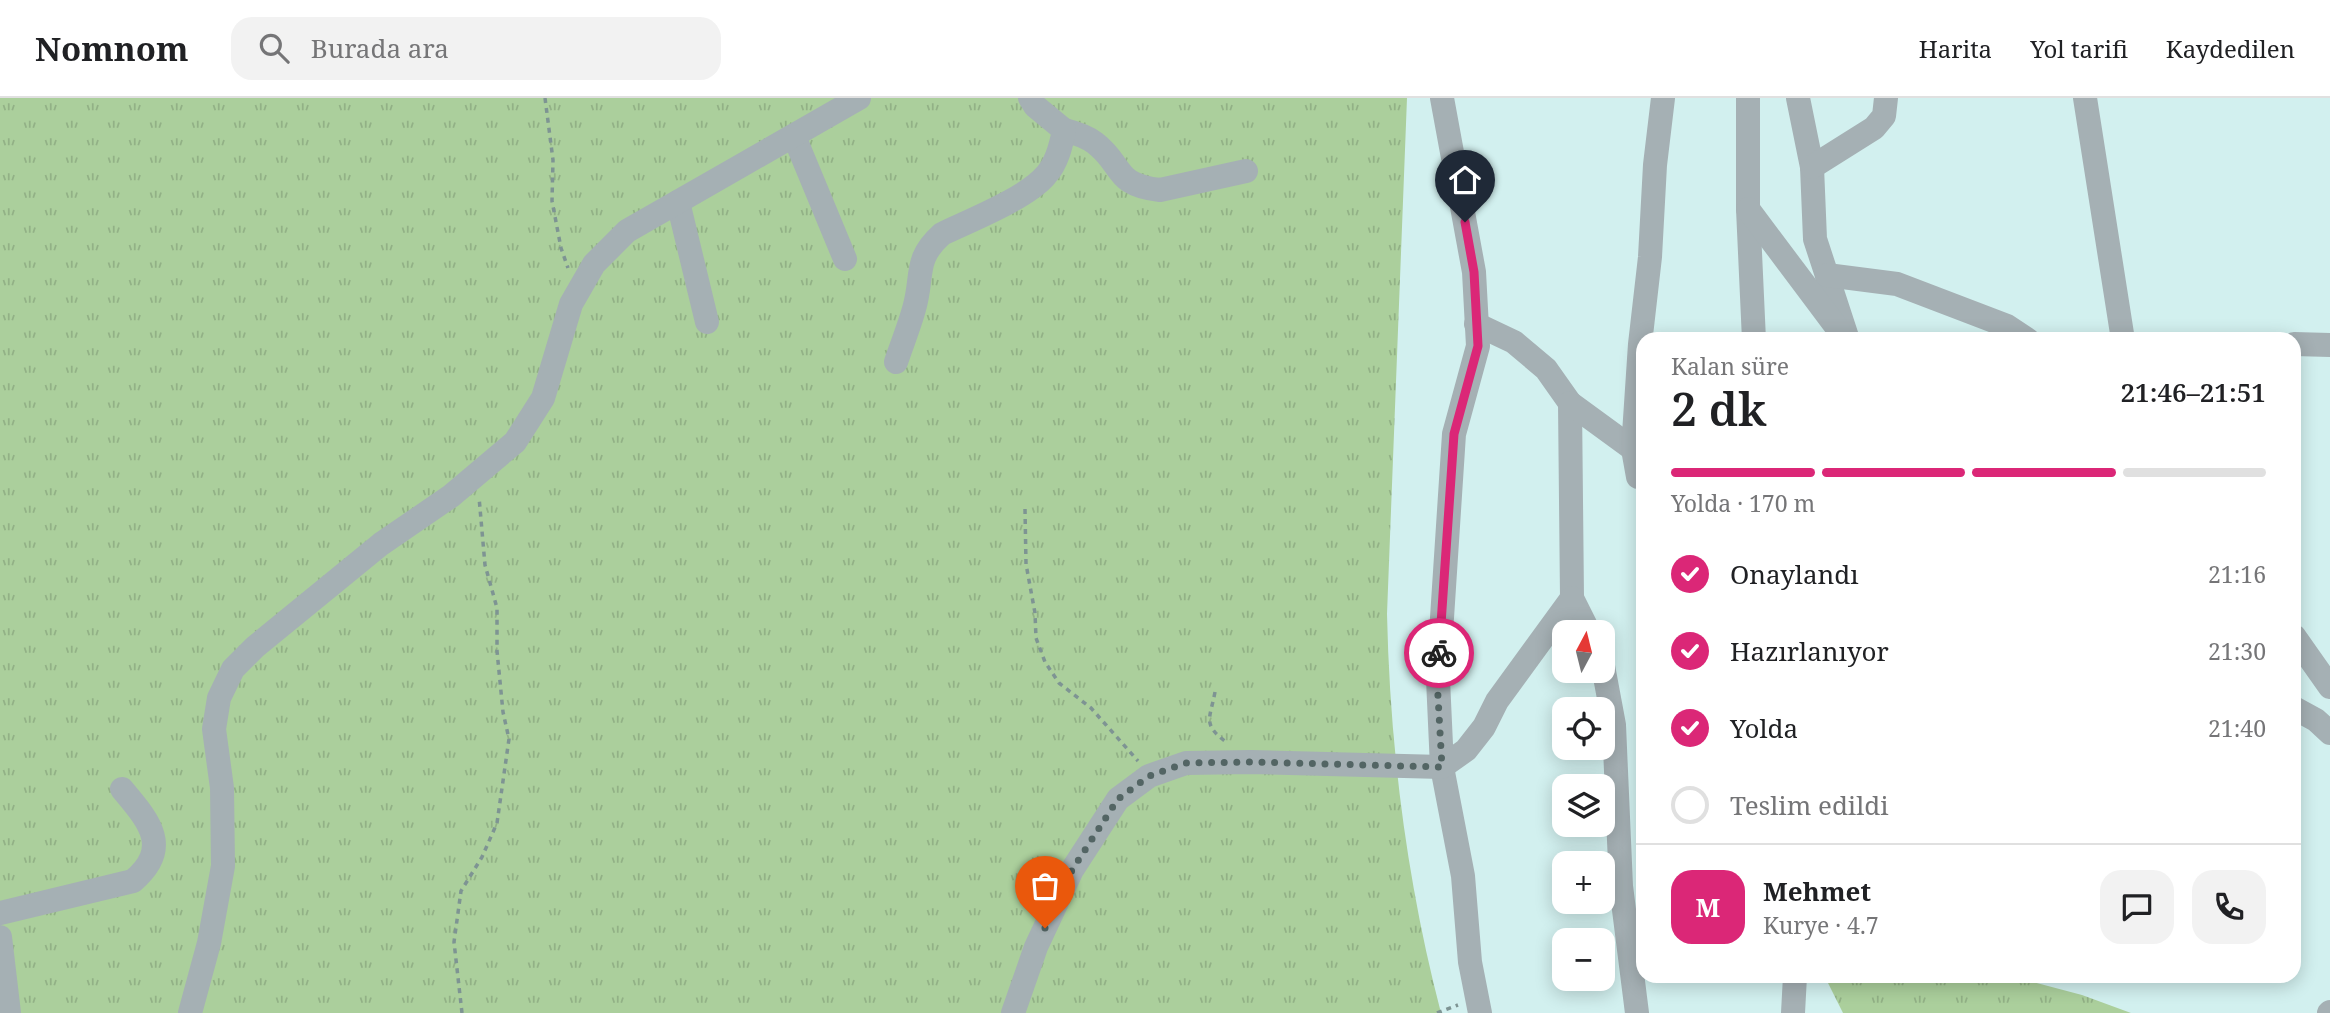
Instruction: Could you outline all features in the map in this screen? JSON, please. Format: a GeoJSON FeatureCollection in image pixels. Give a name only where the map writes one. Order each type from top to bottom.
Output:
{"type":"FeatureCollection","features":[{"type":"Feature","properties":{"kind":"street"},"geometry":{"type":"LineString","coordinates":[[190,1013],[209,943],[223,866],[222,788],[214,729],[219,698],[233,669],[255,647],[381,544],[451,496],[515,442],[543,398],[571,304],[594,264],[627,231],[859,98]]}},
{"type":"Feature","properties":{"kind":"street"},"geometry":{"type":"LineString","coordinates":[[1030,98],[1035,106],[1064,130],[1082,135],[1097,144],[1119,173],[1133,184],[1160,190],[1246,171]]}},
{"type":"Feature","properties":{"kind":"street"},"geometry":{"type":"LineString","coordinates":[[1442,98],[1474,272],[1478,346],[1454,434],[1437,679],[1442,767],[1463,876],[1470,962],[1480,1013]]}},
{"type":"Feature","properties":{"kind":"street"},"geometry":{"type":"LineString","coordinates":[[1643,332],[1663,98]]}},
{"type":"Feature","properties":{"kind":"street"},"geometry":{"type":"LineString","coordinates":[[1748,98],[1748,209],[1754,332]]}},
{"type":"Feature","properties":{"kind":"street"},"geometry":{"type":"LineString","coordinates":[[1798,98],[1812,167],[1815,239],[1845,332]]}},
{"type":"Feature","properties":{"kind":"street"},"geometry":{"type":"LineString","coordinates":[[1812,167],[1874,128],[1884,116],[1886,98]]}},
{"type":"Feature","properties":{"kind":"street"},"geometry":{"type":"LineString","coordinates":[[2085,98],[2122,332]]}},
{"type":"Feature","properties":{"kind":"street"},"geometry":{"type":"LineString","coordinates":[[896,362],[915,308],[922,257],[931,244],[942,234],[1030,190],[1048,174],[1059,154],[1064,130]]}},
{"type":"Feature","properties":{"kind":"street"},"geometry":{"type":"LineString","coordinates":[[794,135],[845,258]]}},
{"type":"Feature","properties":{"kind":"street"},"geometry":{"type":"LineString","coordinates":[[678,202],[707,323]]}},
{"type":"Feature","properties":{"kind":"street"},"geometry":{"type":"LineString","coordinates":[[1748,209],[1841,332]]}},
{"type":"Feature","properties":{"kind":"street"},"geometry":{"type":"LineString","coordinates":[[1827,275],[1897,284],[2007,326],[2016,332]]}},
{"type":"Feature","properties":{"kind":"street"},"geometry":{"type":"LineString","coordinates":[[1476,324],[1514,342],[1546,369],[1570,403],[1633,449]]}},
{"type":"Feature","properties":{"kind":"street"},"geometry":{"type":"LineString","coordinates":[[2301,344],[2330,345]]}},
{"type":"Feature","properties":{"kind":"street"},"geometry":{"type":"LineString","coordinates":[[1570,403],[1572,598],[1583,620]]}},
{"type":"Feature","properties":{"kind":"street"},"geometry":{"type":"LineString","coordinates":[[1636,415],[1633,449],[1636,466]]}},
{"type":"Feature","properties":{"kind":"street"},"geometry":{"type":"LineString","coordinates":[[1013,1013],[1036,947],[1072,870],[1118,799],[1149,776],[1186,763],[1442,767],[1466,750],[1484,727],[1497,701],[1572,598]]}},
{"type":"Feature","properties":{"kind":"street"},"geometry":{"type":"LineString","coordinates":[[2301,646],[2330,687]]}},
{"type":"Feature","properties":{"kind":"street"},"geometry":{"type":"LineString","coordinates":[[1606,683],[1614,725],[1621,886],[1637,1013]]}},
{"type":"Feature","properties":{"kind":"street"},"geometry":{"type":"LineString","coordinates":[[2301,712],[2316,720],[2330,733]]}},
{"type":"Feature","properties":{"kind":"street"},"geometry":{"type":"LineString","coordinates":[[0,913],[133,881],[144,872],[151,860],[153,833],[148,820],[122,789]]}},
{"type":"Feature","properties":{"kind":"street"},"geometry":{"type":"LineString","coordinates":[[0,937],[9,1013]]}},
{"type":"Feature","properties":{"kind":"street"},"geometry":{"type":"LineString","coordinates":[[1793,1013],[1795,983]]}},
{"type":"Feature","properties":{"kind":"path"},"geometry":{"type":"LineString","coordinates":[[545,98],[553,160],[552,201],[561,248],[577,293]]}},
{"type":"Feature","properties":{"kind":"path"},"geometry":{"type":"LineString","coordinates":[[462,1013],[454,942],[461,891],[482,857],[497,824],[509,739],[503,712],[497,651],[497,608],[485,565],[477,473]]}},
{"type":"Feature","properties":{"kind":"path"},"geometry":{"type":"LineString","coordinates":[[1025,509],[1026,564],[1035,613],[1036,638],[1045,662],[1059,682],[1091,708],[1149,776]]}},
{"type":"Feature","properties":{"kind":"path"},"geometry":{"type":"LineString","coordinates":[[1215,692],[1210,728],[1251,762]]}},
{"type":"Feature","properties":{"kind":"green space"},"geometry":{"type":"Polygon","coordinates":[[[0,98],[1407,98],[1387,614],[1392,715],[1402,815],[1419,915],[1441,1013],[0,1013],[0,98]]]}},
{"type":"Feature","properties":{"kind":"green space"},"geometry":{"type":"Polygon","coordinates":[[[1828,983],[2037,983],[2082,995],[2131,1013],[1843,1013],[1828,983]]]}},
{"type":"Feature","properties":{"kind":"way so far"},"geometry":{"type":"LineString","coordinates":[[1045,928],[1072,870],[1118,799],[1149,776],[1186,763],[1442,767],[1437,679],[1439,653]]}},
{"type":"Feature","properties":{"kind":"route"},"geometry":{"type":"LineString","coordinates":[[1439,653],[1454,434],[1478,346],[1474,272],[1465,222]]}}]}
